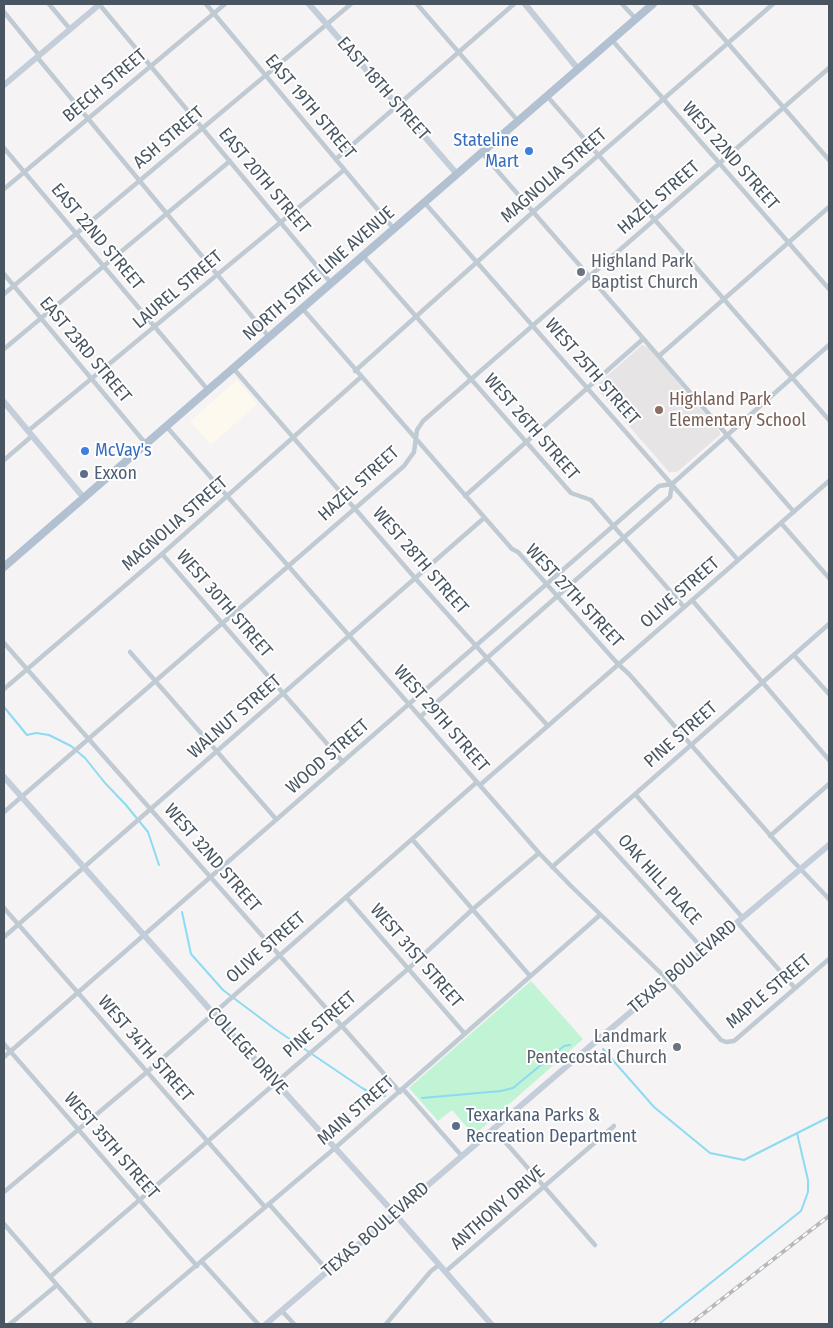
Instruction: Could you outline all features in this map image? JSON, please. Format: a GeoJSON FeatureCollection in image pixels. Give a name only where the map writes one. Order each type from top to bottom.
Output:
{"type":"FeatureCollection","features":[{"type":"Feature","properties":{"kind":"main road","name":"NORTH STATE LINE AVENUE"},"geometry":{"type":"LineString","coordinates":[[4,567],[653,4]]}},
{"type":"Feature","properties":{"kind":"street"},"geometry":{"type":"LineString","coordinates":[[49,4],[70,29]]}},
{"type":"Feature","properties":{"kind":"street"},"geometry":{"type":"LineString","coordinates":[[4,85],[100,4]]}},
{"type":"Feature","properties":{"kind":"street","name":"EAST 20TH STREET"},"geometry":{"type":"LineString","coordinates":[[100,4],[331,283]]}},
{"type":"Feature","properties":{"kind":"street","name":"EAST 19TH STREET"},"geometry":{"type":"LineString","coordinates":[[206,4],[394,229]]}},
{"type":"Feature","properties":{"kind":"street","name":"BEECH STREET"},"geometry":{"type":"LineString","coordinates":[[4,189],[225,4]]}},
{"type":"Feature","properties":{"kind":"street","name":"EAST 18TH STREET"},"geometry":{"type":"LineString","coordinates":[[309,4],[457,174]]}},
{"type":"Feature","properties":{"kind":"street","name":"ASH STREET"},"geometry":{"type":"LineString","coordinates":[[4,294],[351,4]]}},
{"type":"Feature","properties":{"kind":"street"},"geometry":{"type":"LineString","coordinates":[[417,4],[518,121]]}},
{"type":"Feature","properties":{"kind":"street"},"geometry":{"type":"LineString","coordinates":[[336,159],[514,4]]}},
{"type":"Feature","properties":{"kind":"street"},"geometry":{"type":"LineString","coordinates":[[526,4],[578,69]]}},
{"type":"Feature","properties":{"kind":"street"},"geometry":{"type":"LineString","coordinates":[[622,4],[636,19]]}},
{"type":"Feature","properties":{"kind":"street"},"geometry":{"type":"LineString","coordinates":[[694,4],[829,160]]}},
{"type":"Feature","properties":{"kind":"street","name":"MAGNOLIA STREET"},"geometry":{"type":"LineString","coordinates":[[355,370],[727,42],[773,4]]}},
{"type":"Feature","properties":{"kind":"street"},"geometry":{"type":"LineString","coordinates":[[4,12],[139,181],[269,337]]}},
{"type":"Feature","properties":{"kind":"street","name":"WEST 22ND STREET"},"geometry":{"type":"LineString","coordinates":[[612,40],[829,289]]}},
{"type":"Feature","properties":{"kind":"street","name":"HAZEL STREET"},"geometry":{"type":"LineString","coordinates":[[4,812],[404,466],[414,452],[417,430],[423,421],[829,68]]}},
{"type":"Feature","properties":{"kind":"street"},"geometry":{"type":"LineString","coordinates":[[547,96],[829,420]]}},
{"type":"Feature","properties":{"kind":"street","name":"EAST 22ND STREET"},"geometry":{"type":"LineString","coordinates":[[4,148],[208,390]]}},
{"type":"Feature","properties":{"kind":"street"},"geometry":{"type":"LineString","coordinates":[[482,153],[794,512]]}},
{"type":"Feature","properties":{"kind":"street"},"geometry":{"type":"LineString","coordinates":[[4,349],[230,162]]}},
{"type":"Feature","properties":{"kind":"street","name":"LAUREL STREET"},"geometry":{"type":"LineString","coordinates":[[4,460],[30,433],[91,379],[344,170]]}},
{"type":"Feature","properties":{"kind":"street","name":"WEST 25TH STREET"},"geometry":{"type":"LineString","coordinates":[[424,202],[738,560]]}},
{"type":"Feature","properties":{"kind":"street"},"geometry":{"type":"LineString","coordinates":[[659,356],[829,207]]}},
{"type":"Feature","properties":{"kind":"street","name":"WEST 26TH STREET"},"geometry":{"type":"LineString","coordinates":[[363,256],[571,493],[591,500],[684,607]]}},
{"type":"Feature","properties":{"kind":"street","name":"EAST 23RD STREET"},"geometry":{"type":"LineString","coordinates":[[4,274],[146,444]]}},
{"type":"Feature","properties":{"kind":"street","name":"WEST 27TH STREET"},"geometry":{"type":"LineString","coordinates":[[302,308],[484,518],[512,549],[518,552],[629,674],[800,870],[829,899]]}},
{"type":"Feature","properties":{"kind":"street"},"geometry":{"type":"LineString","coordinates":[[465,496],[643,339]]}},
{"type":"Feature","properties":{"kind":"street","name":"WOOD STREET"},"geometry":{"type":"LineString","coordinates":[[4,1057],[659,486],[672,484],[829,345]]}},
{"type":"Feature","properties":{"kind":"street","name":"WEST 28TH STREET"},"geometry":{"type":"LineString","coordinates":[[233,368],[415,578],[548,726]]}},
{"type":"Feature","properties":{"kind":"street","name":"MAGNOLIA STREET"},"geometry":{"type":"LineString","coordinates":[[4,689],[162,554],[361,377]]}},
{"type":"Feature","properties":{"kind":"street"},"geometry":{"type":"LineString","coordinates":[[4,402],[84,498]]}},
{"type":"Feature","properties":{"kind":"street","name":"WEST 29TH STREET"},"geometry":{"type":"LineString","coordinates":[[166,426],[539,853],[668,980],[706,1021]]}},
{"type":"Feature","properties":{"kind":"street","name":"OLIVE STREET"},"geometry":{"type":"LineString","coordinates":[[4,1192],[146,1072],[412,839],[548,726],[829,481]]}},
{"type":"Feature","properties":{"kind":"street","name":"WOOD STREET"},"geometry":{"type":"LineString","coordinates":[[420,717],[670,497],[672,484]]}},
{"type":"Feature","properties":{"kind":"street","name":"WALNUT STREET"},"geometry":{"type":"LineString","coordinates":[[4,937],[484,518]]}},
{"type":"Feature","properties":{"kind":"street"},"geometry":{"type":"LineString","coordinates":[[781,523],[829,578]]}},
{"type":"Feature","properties":{"kind":"street","name":"WEST 30TH STREET"},"geometry":{"type":"LineString","coordinates":[[162,554],[343,762]]}},
{"type":"Feature","properties":{"kind":"street"},"geometry":{"type":"LineString","coordinates":[[692,600],[829,760]]}},
{"type":"Feature","properties":{"kind":"street","name":"PINE STREET"},"geometry":{"type":"LineString","coordinates":[[552,867],[829,624]]}},
{"type":"Feature","properties":{"kind":"street","name":"WEST 32ND STREET"},"geometry":{"type":"LineString","coordinates":[[4,643],[341,1025],[461,1156]]}},
{"type":"Feature","properties":{"kind":"street"},"geometry":{"type":"LineString","coordinates":[[130,652],[276,820]]}},
{"type":"Feature","properties":{"kind":"street"},"geometry":{"type":"LineString","coordinates":[[794,655],[829,694]]}},
{"type":"Feature","properties":{"kind":"street","name":"COLLEGE DRIVE"},"geometry":{"type":"LineString","coordinates":[[4,777],[491,1324]]}},
{"type":"Feature","properties":{"kind":"street"},"geometry":{"type":"LineString","coordinates":[[770,836],[829,784]]}},
{"type":"Feature","properties":{"kind":"street"},"geometry":{"type":"LineString","coordinates":[[635,794],[795,988]]}},
{"type":"Feature","properties":{"kind":"street","name":"OAK HILL PLACE"},"geometry":{"type":"LineString","coordinates":[[595,830],[704,949]]}},
{"type":"Feature","properties":{"kind":"street"},"geometry":{"type":"LineString","coordinates":[[412,839],[530,976]]}},
{"type":"Feature","properties":{"kind":"street","name":"TEXAS BOULEVARD"},"geometry":{"type":"LineString","coordinates":[[266,1324],[493,1128],[829,845]]}},
{"type":"Feature","properties":{"kind":"street","name":"PINE STREET"},"geometry":{"type":"LineString","coordinates":[[50,1277],[408,969],[473,909],[539,853]]}},
{"type":"Feature","properties":{"kind":"street","name":"WEST 31ST STREET"},"geometry":{"type":"LineString","coordinates":[[346,897],[465,1034]]}},
{"type":"Feature","properties":{"kind":"street","name":"WEST 34TH STREET"},"geometry":{"type":"LineString","coordinates":[[4,908],[208,1142],[328,1271]]}},
{"type":"Feature","properties":{"kind":"street","name":"MAIN STREET"},"geometry":{"type":"LineString","coordinates":[[127,1324],[335,1148],[600,915]]}},
{"type":"Feature","properties":{"kind":"street","name":"MAPLE STREET"},"geometry":{"type":"LineString","coordinates":[[706,1021],[721,1040],[730,1042],[829,959]]}},
{"type":"Feature","properties":{"kind":"street","name":"WEST 35TH STREET"},"geometry":{"type":"LineString","coordinates":[[4,1044],[197,1266]]}},
{"type":"Feature","properties":{"kind":"street","name":"ANTHONY DRIVE"},"geometry":{"type":"LineString","coordinates":[[445,1272],[614,1126]]}},
{"type":"Feature","properties":{"kind":"street"},"geometry":{"type":"LineString","coordinates":[[493,1128],[595,1245]]}},
{"type":"Feature","properties":{"kind":"street"},"geometry":{"type":"LineString","coordinates":[[4,1224],[91,1324]]}},
{"type":"Feature","properties":{"kind":"street"},"geometry":{"type":"LineString","coordinates":[[202,1262],[258,1324]]}},
{"type":"Feature","properties":{"kind":"street","name":"ANTHONY DRIVE"},"geometry":{"type":"LineString","coordinates":[[386,1324],[439,1264]]}},
{"type":"Feature","properties":{"kind":"street"},"geometry":{"type":"LineString","coordinates":[[10,1324],[57,1285]]}},
{"type":"Feature","properties":{"kind":"street"},"geometry":{"type":"LineString","coordinates":[[282,1311],[294,1324]]}},
{"type":"Feature","properties":{"kind":"shaded area","name":"Highland Park Elementary School"},"geometry":{"type":"Polygon","coordinates":[[[642,345],[649,348],[720,432],[720,435],[677,472],[669,472],[597,389],[598,384],[642,345]]]}},
{"type":"Feature","properties":{"kind":"shaded area"},"geometry":{"type":"Polygon","coordinates":[[[237,380],[257,404],[211,445],[190,421],[237,380]]]}},
{"type":"Feature","properties":{"kind":"green space"},"geometry":{"type":"Polygon","coordinates":[[[531,981],[583,1039],[474,1135],[452,1110],[438,1121],[409,1088],[531,981]]]}},
{"type":"Feature","properties":{"kind":"waterway"},"geometry":{"type":"LineString","coordinates":[[4,707],[27,735],[36,733],[49,735],[71,746],[85,758],[148,832],[159,865]]}},
{"type":"Feature","properties":{"kind":"waterway"},"geometry":{"type":"LineString","coordinates":[[182,912],[191,954],[223,990],[275,1029],[362,1088],[373,1094],[385,1096]]}},
{"type":"Feature","properties":{"kind":"waterway"},"geometry":{"type":"LineString","coordinates":[[422,1098],[501,1091],[513,1088],[564,1046],[570,1045]]}},
{"type":"Feature","properties":{"kind":"waterway"},"geometry":{"type":"LineString","coordinates":[[603,1049],[654,1107],[710,1153],[744,1160],[829,1117]]}},
{"type":"Feature","properties":{"kind":"waterway"},"geometry":{"type":"LineString","coordinates":[[659,1324],[801,1211],[808,1192],[808,1180],[797,1133]]}},
{"type":"Feature","properties":{"kind":"railway"},"geometry":{"type":"LineString","coordinates":[[690,1324],[829,1216]]}},
{"type":"Feature","properties":{"kind":"place","name":"Stateline Mart"},"geometry":{"type":"Point","coordinates":[529,151]}},
{"type":"Feature","properties":{"kind":"place","name":"Highland Park Baptist Church"},"geometry":{"type":"Point","coordinates":[581,272]}},
{"type":"Feature","properties":{"kind":"place","name":"Highland Park Elementary School"},"geometry":{"type":"Point","coordinates":[659,410]}},
{"type":"Feature","properties":{"kind":"place","name":"McVay's"},"geometry":{"type":"Point","coordinates":[85,451]}},
{"type":"Feature","properties":{"kind":"place","name":"Exxon"},"geometry":{"type":"Point","coordinates":[84,474]}},
{"type":"Feature","properties":{"kind":"place","name":"Landmark Pentecostal Church"},"geometry":{"type":"Point","coordinates":[677,1047]}},
{"type":"Feature","properties":{"kind":"place","name":"Texarkana Parks & Recreation Department"},"geometry":{"type":"Point","coordinates":[456,1126]}}]}
